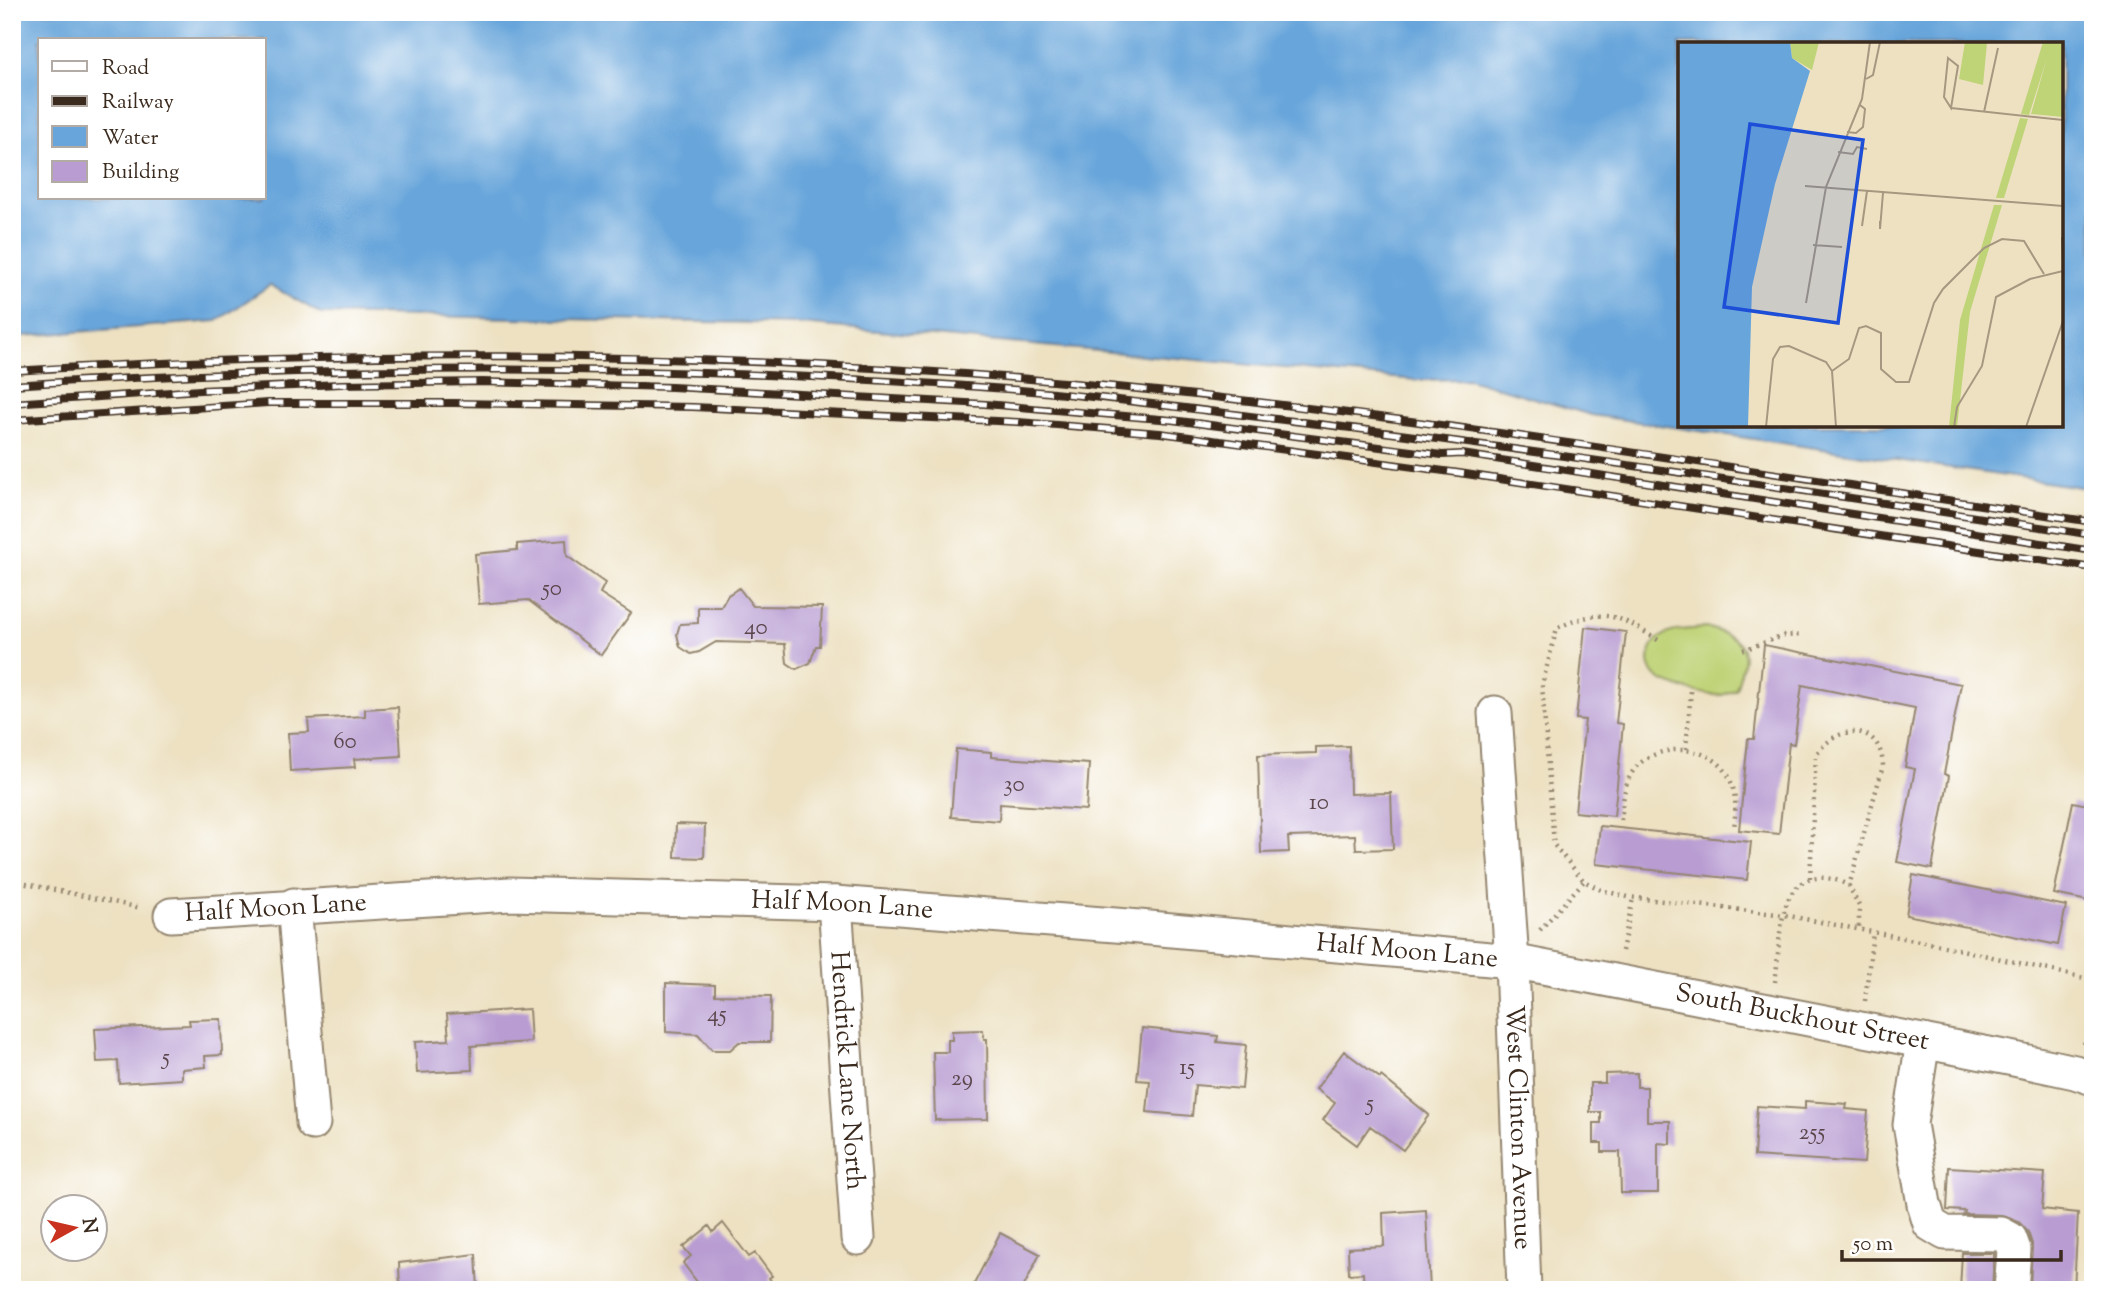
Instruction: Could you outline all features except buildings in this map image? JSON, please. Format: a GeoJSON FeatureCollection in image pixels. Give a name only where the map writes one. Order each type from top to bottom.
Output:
{"type":"FeatureCollection","features":[{"type":"Feature","properties":{"kind":"street","name":"West Clinton Avenue"},"geometry":{"type":"LineString","coordinates":[[1495,713],[1511,961],[1524,1290]]}},
{"type":"Feature","properties":{"kind":"street","name":"Half Moon Lane"},"geometry":{"type":"LineString","coordinates":[[171,915],[294,905],[510,894],[835,903],[1128,926],[1511,961]]}},
{"type":"Feature","properties":{"kind":"street","name":"Hendrick Lane North"},"geometry":{"type":"LineString","coordinates":[[835,903],[858,1238]]}},
{"type":"Feature","properties":{"kind":"street"},"geometry":{"type":"LineString","coordinates":[[294,905],[313,1122]]}},
{"type":"Feature","properties":{"kind":"street","name":"South Buckhout Street"},"geometry":{"type":"LineString","coordinates":[[1511,961],[1923,1041],[2075,1072],[2093,1079]]}},
{"type":"Feature","properties":{"kind":"street"},"geometry":{"type":"LineString","coordinates":[[1923,1041],[1909,1124],[1930,1224],[1945,1233],[2001,1234],[2010,1239],[2014,1250],[2011,1290]]}},
{"type":"Feature","properties":{"kind":"path"},"geometry":{"type":"LineString","coordinates":[[1658,640],[1617,618],[1597,614],[1557,628],[1542,685],[1554,845],[1584,881],[1601,890],[1633,898],[1784,915],[2093,980]]}},
{"type":"Feature","properties":{"kind":"path"},"geometry":{"type":"LineString","coordinates":[[1744,650],[1783,636],[1801,635]]}},
{"type":"Feature","properties":{"kind":"path"},"geometry":{"type":"LineString","coordinates":[[1686,749],[1691,690]]}},
{"type":"Feature","properties":{"kind":"path"},"geometry":{"type":"LineString","coordinates":[[1811,878],[1816,755],[1823,744],[1835,735],[1859,732],[1871,737],[1878,745],[1883,766],[1849,886]]}},
{"type":"Feature","properties":{"kind":"path"},"geometry":{"type":"LineString","coordinates":[[1621,820],[1629,778],[1640,763],[1681,748],[1699,752],[1727,773],[1734,791],[1734,828]]}},
{"type":"Feature","properties":{"kind":"path"},"geometry":{"type":"LineString","coordinates":[[1771,1012],[1784,915],[1788,899],[1798,885],[1811,878],[1829,877],[1849,886],[1859,905],[1859,930]]}},
{"type":"Feature","properties":{"kind":"path"},"geometry":{"type":"LineString","coordinates":[[12,881],[171,915]]}},
{"type":"Feature","properties":{"kind":"path"},"geometry":{"type":"LineString","coordinates":[[1511,961],[1584,881]]}},
{"type":"Feature","properties":{"kind":"path"},"geometry":{"type":"LineString","coordinates":[[1621,959],[1633,898]]}},
{"type":"Feature","properties":{"kind":"path"},"geometry":{"type":"LineString","coordinates":[[1862,1030],[1873,932]]}},
{"type":"Feature","properties":{"kind":"green space"},"geometry":{"type":"Polygon","coordinates":[[[1709,628],[1733,638],[1743,649],[1743,665],[1736,689],[1723,695],[1708,694],[1670,684],[1654,674],[1649,662],[1651,649],[1662,636],[1680,630],[1709,628]]]}},
{"type":"Feature","properties":{"kind":"water"},"geometry":{"type":"Polygon","coordinates":[[[12,12],[2093,12],[2093,489],[1591,415],[1469,379],[1416,380],[801,324],[321,314],[270,285],[217,321],[12,337],[12,12]]]}},
{"type":"Feature","properties":{"kind":"railway"},"geometry":{"type":"LineString","coordinates":[[12,371],[269,359],[527,356],[784,363],[913,370],[1173,393],[1436,424],[2093,522]]}},
{"type":"Feature","properties":{"kind":"railway"},"geometry":{"type":"LineString","coordinates":[[12,385],[264,373],[516,370],[768,375],[1020,390],[1461,442],[2093,535]]}},
{"type":"Feature","properties":{"kind":"railway"},"geometry":{"type":"LineString","coordinates":[[12,403],[200,390],[483,382],[672,387],[985,404],[1172,420],[1442,455],[1462,454],[2093,551]]}},
{"type":"Feature","properties":{"kind":"railway"},"geometry":{"type":"LineString","coordinates":[[12,420],[268,403],[454,403],[693,407],[1018,422],[1160,433],[1459,473],[2093,568]]}}]}
